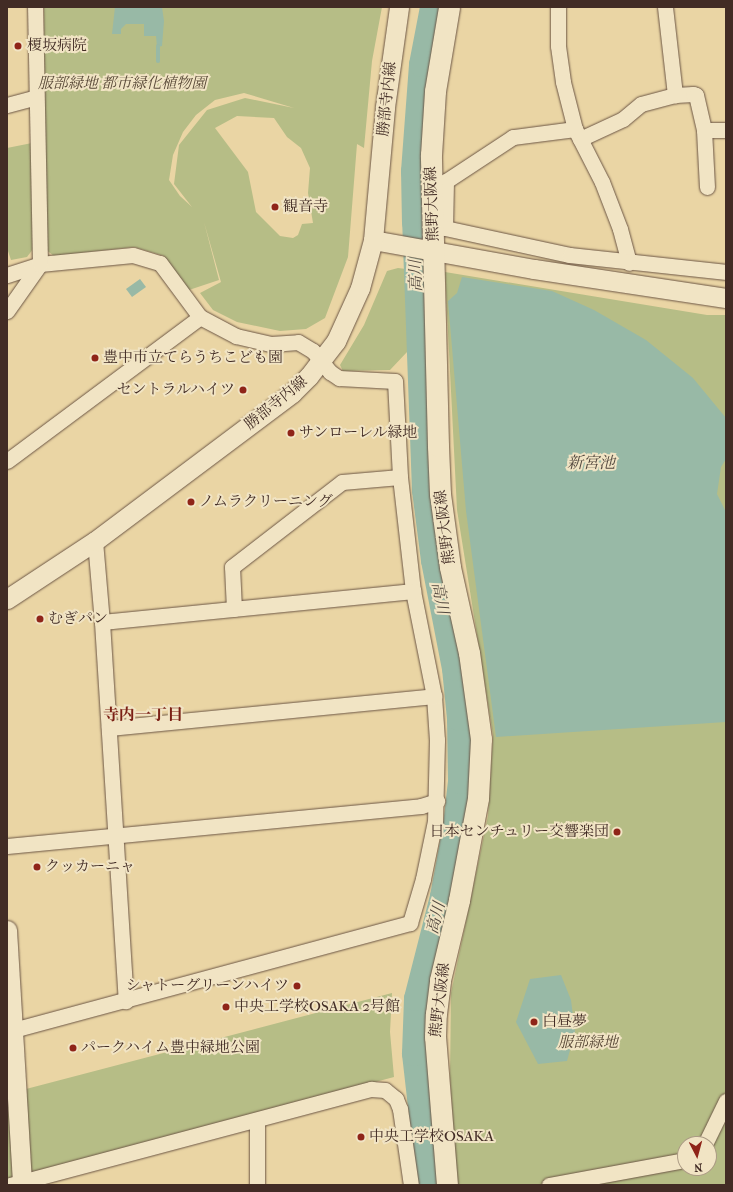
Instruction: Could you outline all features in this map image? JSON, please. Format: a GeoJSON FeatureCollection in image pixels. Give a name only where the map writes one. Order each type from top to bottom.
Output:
{"type":"FeatureCollection","features":[{"type":"Feature","properties":{"kind":"main road","name":"熊野大阪線"},"geometry":{"type":"LineString","coordinates":[[447,1185],[435,1037],[436,1014],[440,980],[459,900],[478,798],[481,739],[469,653],[450,567],[440,494],[431,147],[435,92],[449,7]]}},
{"type":"Feature","properties":{"kind":"street"},"geometry":{"type":"LineString","coordinates":[[7,312],[40,264],[35,7]]}},
{"type":"Feature","properties":{"kind":"street","name":"勝部寺内線"},"geometry":{"type":"LineString","coordinates":[[7,599],[95,541],[292,393],[321,361],[349,317],[360,288],[373,240],[385,107],[399,7]]}},
{"type":"Feature","properties":{"kind":"street"},"geometry":{"type":"LineString","coordinates":[[558,7],[558,46],[563,82],[578,134],[602,182],[620,230],[629,263]]}},
{"type":"Feature","properties":{"kind":"street"},"geometry":{"type":"LineString","coordinates":[[665,7],[675,95]]}},
{"type":"Feature","properties":{"kind":"street"},"geometry":{"type":"LineString","coordinates":[[707,187],[704,130],[696,95],[675,95],[641,104],[623,119],[578,134],[513,137],[446,181],[445,228],[540,249],[629,263],[726,272]]}},
{"type":"Feature","properties":{"kind":"street"},"geometry":{"type":"LineString","coordinates":[[7,105],[36,97]]}},
{"type":"Feature","properties":{"kind":"street"},"geometry":{"type":"LineString","coordinates":[[704,130],[726,130]]}},
{"type":"Feature","properties":{"kind":"street"},"geometry":{"type":"LineString","coordinates":[[373,240],[433,249],[534,269],[726,298]]}},
{"type":"Feature","properties":{"kind":"street"},"geometry":{"type":"LineString","coordinates":[[534,269],[540,249]]}},
{"type":"Feature","properties":{"kind":"street"},"geometry":{"type":"LineString","coordinates":[[7,275],[40,264],[133,255],[160,263],[200,317],[236,336],[270,344],[298,342],[313,351],[339,378],[395,380],[400,476],[413,591],[434,696],[437,740],[437,801],[423,879],[410,923],[126,1001],[10,1031]]}},
{"type":"Feature","properties":{"kind":"street"},"geometry":{"type":"LineString","coordinates":[[7,462],[200,317]]}},
{"type":"Feature","properties":{"kind":"street"},"geometry":{"type":"LineString","coordinates":[[234,609],[232,567],[342,482],[400,476]]}},
{"type":"Feature","properties":{"kind":"street"},"geometry":{"type":"LineString","coordinates":[[95,541],[102,622],[126,1001]]}},
{"type":"Feature","properties":{"kind":"street"},"geometry":{"type":"LineString","coordinates":[[102,622],[413,591]]}},
{"type":"Feature","properties":{"kind":"street"},"geometry":{"type":"LineString","coordinates":[[109,728],[434,696]]}},
{"type":"Feature","properties":{"kind":"street"},"geometry":{"type":"LineString","coordinates":[[7,846],[421,806],[437,801]]}},
{"type":"Feature","properties":{"kind":"street"},"geometry":{"type":"LineString","coordinates":[[7,930],[10,1031],[17,1091],[19,1180],[257,1121],[371,1089],[385,1090],[396,1099],[400,1109],[411,1185]]}},
{"type":"Feature","properties":{"kind":"street"},"geometry":{"type":"LineString","coordinates":[[709,1136],[726,1101]]}},
{"type":"Feature","properties":{"kind":"street"},"geometry":{"type":"LineString","coordinates":[[714,1136],[726,1112]]}},
{"type":"Feature","properties":{"kind":"street"},"geometry":{"type":"LineString","coordinates":[[257,1121],[257,1185]]}},
{"type":"Feature","properties":{"kind":"street"},"geometry":{"type":"LineString","coordinates":[[548,1185],[677,1161]]}},
{"type":"Feature","properties":{"kind":"street"},"geometry":{"type":"LineString","coordinates":[[578,1185],[677,1167]]}},
{"type":"Feature","properties":{"kind":"green space","name":"服部緑地 都市緑化植物園"},"geometry":{"type":"Polygon","coordinates":[[[44,7],[382,7],[372,61],[364,148],[357,144],[348,257],[325,318],[306,329],[280,331],[237,322],[213,310],[200,293],[221,282],[204,222],[219,280],[189,290],[164,256],[134,247],[54,256],[45,249],[44,7]],[[244,93],[215,100],[196,115],[183,132],[173,155],[169,180],[180,196],[192,207],[174,184],[179,145],[207,110],[245,98],[294,108],[244,93]],[[237,116],[215,128],[248,172],[256,212],[280,236],[293,238],[298,235],[302,224],[313,223],[308,193],[310,168],[301,148],[287,137],[274,118],[237,116]]]}},
{"type":"Feature","properties":{"kind":"green space"},"geometry":{"type":"Polygon","coordinates":[[[32,143],[33,249],[27,257],[11,260],[7,248],[7,148],[32,143]]]}},
{"type":"Feature","properties":{"kind":"green space"},"geometry":{"type":"Polygon","coordinates":[[[398,268],[406,269],[409,284],[407,352],[390,370],[343,371],[340,365],[364,325],[387,271],[398,268]]]}},
{"type":"Feature","properties":{"kind":"green space","name":"服部緑地"},"geometry":{"type":"Polygon","coordinates":[[[445,272],[707,315],[726,315],[726,1185],[457,1185],[450,1078],[451,993],[488,816],[493,735],[457,510],[445,272]]]}},
{"type":"Feature","properties":{"kind":"green space"},"geometry":{"type":"Polygon","coordinates":[[[392,993],[390,1032],[394,1077],[7,1179],[7,1094],[392,993]]]}},
{"type":"Feature","properties":{"kind":"water"},"geometry":{"type":"Polygon","coordinates":[[[115,7],[162,7],[164,21],[162,46],[157,47],[156,36],[144,36],[144,24],[126,24],[121,29],[121,34],[112,34],[115,7]]]}},
{"type":"Feature","properties":{"kind":"water","name":"新宮池"},"geometry":{"type":"Polygon","coordinates":[[[462,277],[552,291],[594,310],[646,340],[693,378],[726,418],[726,459],[721,467],[717,494],[726,512],[726,722],[496,737],[466,511],[448,301],[457,293],[462,277]]]}},
{"type":"Feature","properties":{"kind":"water"},"geometry":{"type":"Polygon","coordinates":[[[140,279],[146,287],[132,297],[126,289],[140,279]]]}},
{"type":"Feature","properties":{"kind":"water"},"geometry":{"type":"Polygon","coordinates":[[[561,975],[571,1000],[575,1032],[567,1061],[538,1064],[516,1022],[530,979],[561,975]]]}},
{"type":"Feature","properties":{"kind":"waterway","name":"高川"},"geometry":{"type":"LineString","coordinates":[[429,1185],[414,1053],[416,998],[442,896],[455,825],[460,781],[459,718],[454,668],[433,560],[424,490],[414,222],[413,171],[421,64],[432,7]]}},
{"type":"Feature","properties":{"kind":"waterway"},"geometry":{"type":"LineString","coordinates":[[158,46],[158,61]]}},
{"type":"Feature","properties":{"kind":"place","name":"榎坂病院"},"geometry":{"type":"Point","coordinates":[18,46]}},
{"type":"Feature","properties":{"kind":"place","name":"観音寺"},"geometry":{"type":"Point","coordinates":[275,207]}},
{"type":"Feature","properties":{"kind":"place","name":"豊中市立てらうちこども園"},"geometry":{"type":"Point","coordinates":[95,358]}},
{"type":"Feature","properties":{"kind":"place","name":"セントラルハイツ"},"geometry":{"type":"Point","coordinates":[243,390]}},
{"type":"Feature","properties":{"kind":"place","name":"サンローレル緑地"},"geometry":{"type":"Point","coordinates":[291,433]}},
{"type":"Feature","properties":{"kind":"place","name":"ノムラクリーニング"},"geometry":{"type":"Point","coordinates":[191,502]}},
{"type":"Feature","properties":{"kind":"place","name":"むぎパン"},"geometry":{"type":"Point","coordinates":[40,619]}},
{"type":"Feature","properties":{"kind":"place","name":"日本センチュリー交響楽団"},"geometry":{"type":"Point","coordinates":[617,832]}},
{"type":"Feature","properties":{"kind":"place","name":"クッカーニャ"},"geometry":{"type":"Point","coordinates":[37,867]}},
{"type":"Feature","properties":{"kind":"place","name":"シャトーグリーンハイツ"},"geometry":{"type":"Point","coordinates":[297,986]}},
{"type":"Feature","properties":{"kind":"place","name":"中央工学校OSAKA 2号館"},"geometry":{"type":"Point","coordinates":[226,1007]}},
{"type":"Feature","properties":{"kind":"place","name":"白昼夢"},"geometry":{"type":"Point","coordinates":[534,1022]}},
{"type":"Feature","properties":{"kind":"place","name":"パークハイム豊中緑地公園"},"geometry":{"type":"Point","coordinates":[73,1048]}},
{"type":"Feature","properties":{"kind":"place","name":"中央工学校OSAKA"},"geometry":{"type":"Point","coordinates":[361,1137]}},
{"type":"Feature","properties":{"kind":"district","name":"寺内一丁目"},"geometry":{"type":"Point","coordinates":[143,715]}}]}
